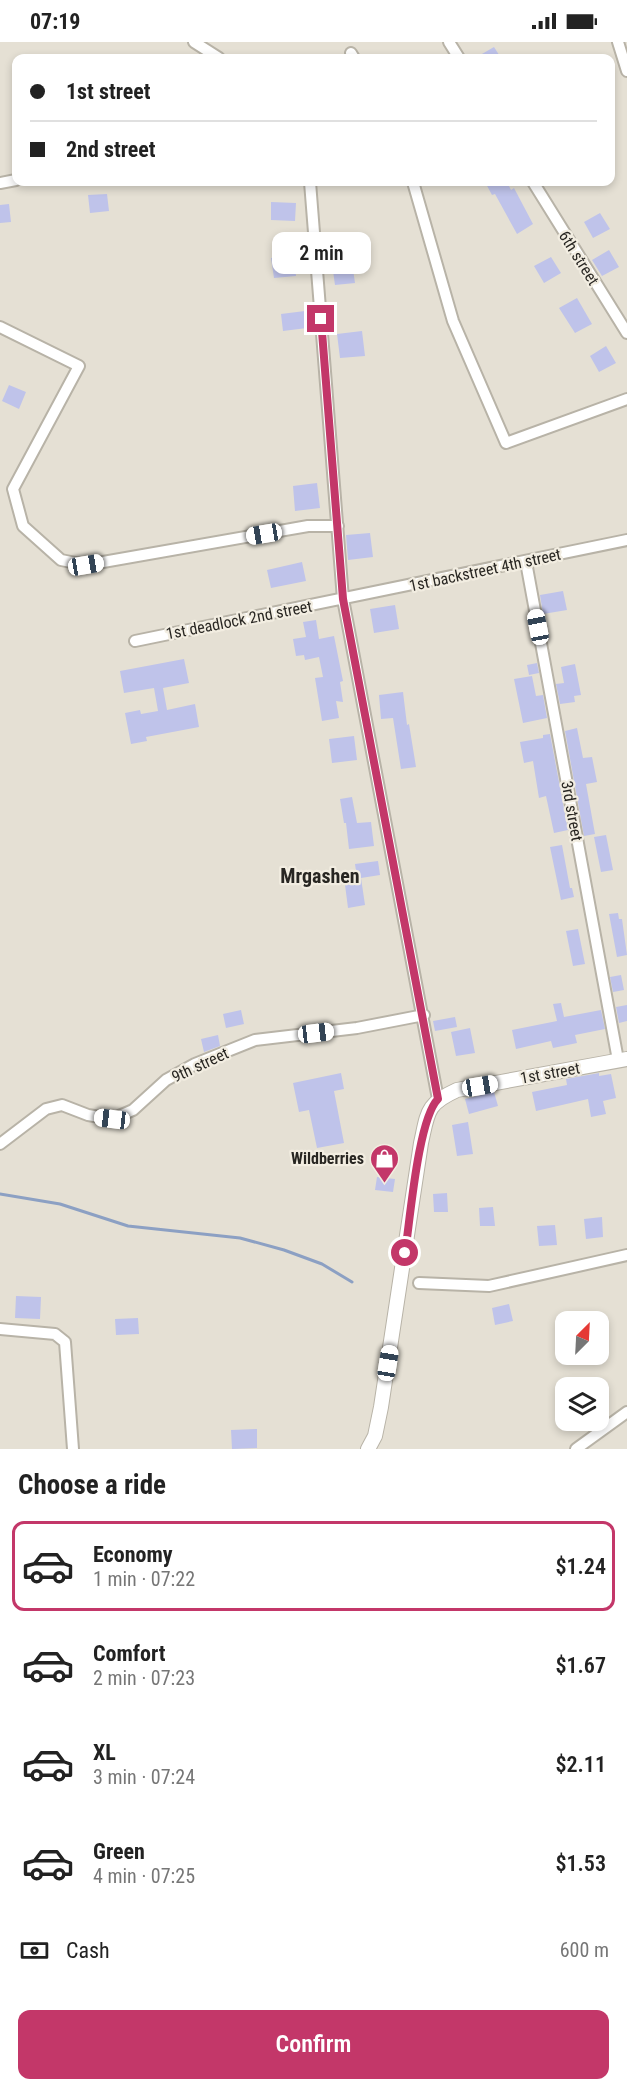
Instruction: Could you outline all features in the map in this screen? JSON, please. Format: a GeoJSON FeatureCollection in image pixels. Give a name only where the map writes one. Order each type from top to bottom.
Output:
{"type":"FeatureCollection","features":[{"type":"Feature","properties":{"kind":"main road","name":"1st street"},"geometry":{"type":"LineString","coordinates":[[438,1099],[457,1090],[622,1060]]}},
{"type":"Feature","properties":{"kind":"main road"},"geometry":{"type":"LineString","coordinates":[[368,1449],[375,1436],[381,1407],[421,1143],[426,1119],[438,1099]]}},
{"type":"Feature","properties":{"kind":"street"},"geometry":{"type":"LineString","coordinates":[[194,42],[213,54]]}},
{"type":"Feature","properties":{"kind":"street"},"geometry":{"type":"LineString","coordinates":[[618,42],[627,71]]}},
{"type":"Feature","properties":{"kind":"street"},"geometry":{"type":"LineString","coordinates":[[310,186],[343,599],[424,1015],[438,1099]]}},
{"type":"Feature","properties":{"kind":"street"},"geometry":{"type":"LineString","coordinates":[[415,186],[453,321],[506,443],[627,399]]}},
{"type":"Feature","properties":{"kind":"street","name":"6th street"},"geometry":{"type":"LineString","coordinates":[[535,186],[627,333]]}},
{"type":"Feature","properties":{"kind":"street"},"geometry":{"type":"LineString","coordinates":[[0,327],[79,366],[13,489],[23,526],[61,560],[86,565],[308,526],[338,526]]}},
{"type":"Feature","properties":{"kind":"street","name":"1st backstreet 4th street"},"geometry":{"type":"LineString","coordinates":[[343,599],[627,540]]}},
{"type":"Feature","properties":{"kind":"street","name":"3rd street"},"geometry":{"type":"LineString","coordinates":[[526,562],[622,1060]]}},
{"type":"Feature","properties":{"kind":"street","name":"1st deadlock 2nd street"},"geometry":{"type":"LineString","coordinates":[[135,641],[343,599]]}},
{"type":"Feature","properties":{"kind":"street","name":"9th street"},"geometry":{"type":"LineString","coordinates":[[0,1144],[46,1109],[62,1105],[88,1115],[112,1119],[133,1110],[166,1080],[195,1064],[255,1040],[357,1028],[424,1015]]}},
{"type":"Feature","properties":{"kind":"street"},"geometry":{"type":"LineString","coordinates":[[419,1283],[489,1286],[627,1255]]}},
{"type":"Feature","properties":{"kind":"street"},"geometry":{"type":"LineString","coordinates":[[0,1329],[56,1334],[65,1342],[73,1449]]}},
{"type":"Feature","properties":{"kind":"street"},"geometry":{"type":"LineString","coordinates":[[582,1448],[627,1412]]}},
{"type":"Feature","properties":{"kind":"building"},"geometry":{"type":"Polygon","coordinates":[[[494,47],[498,54],[482,54],[494,47]]]}},
{"type":"Feature","properties":{"kind":"building"},"geometry":{"type":"Polygon","coordinates":[[[487,186],[509,186],[511,190],[514,188],[533,224],[517,234],[495,194],[492,195],[487,186]]]}},
{"type":"Feature","properties":{"kind":"building"},"geometry":{"type":"Polygon","coordinates":[[[107,194],[109,211],[90,213],[88,195],[107,194]]]}},
{"type":"Feature","properties":{"kind":"building"},"geometry":{"type":"Polygon","coordinates":[[[271,202],[296,203],[295,221],[271,220],[271,202]]]}},
{"type":"Feature","properties":{"kind":"building"},"geometry":{"type":"Polygon","coordinates":[[[9,204],[11,222],[0,223],[0,205],[9,204]]]}},
{"type":"Feature","properties":{"kind":"building"},"geometry":{"type":"Polygon","coordinates":[[[600,213],[610,229],[593,238],[584,222],[600,213]]]}},
{"type":"Feature","properties":{"kind":"building"},"geometry":{"type":"Polygon","coordinates":[[[609,250],[619,267],[602,276],[592,260],[609,250]]]}},
{"type":"Feature","properties":{"kind":"building"},"geometry":{"type":"Polygon","coordinates":[[[294,255],[296,276],[274,278],[271,258],[294,255]]]}},
{"type":"Feature","properties":{"kind":"building"},"geometry":{"type":"Polygon","coordinates":[[[551,257],[561,273],[544,283],[534,266],[551,257]]]}},
{"type":"Feature","properties":{"kind":"building"},"geometry":{"type":"Polygon","coordinates":[[[352,262],[355,283],[335,285],[332,264],[352,262]]]}},
{"type":"Feature","properties":{"kind":"building"},"geometry":{"type":"Polygon","coordinates":[[[577,298],[592,324],[575,333],[559,308],[577,298]]]}},
{"type":"Feature","properties":{"kind":"building"},"geometry":{"type":"Polygon","coordinates":[[[305,311],[307,328],[283,331],[281,314],[305,311]]]}},
{"type":"Feature","properties":{"kind":"building"},"geometry":{"type":"Polygon","coordinates":[[[362,331],[365,356],[340,358],[337,334],[362,331]]]}},
{"type":"Feature","properties":{"kind":"building"},"geometry":{"type":"Polygon","coordinates":[[[606,346],[616,363],[599,372],[590,356],[606,346]]]}},
{"type":"Feature","properties":{"kind":"building"},"geometry":{"type":"Polygon","coordinates":[[[9,385],[26,392],[19,409],[2,401],[9,385]]]}},
{"type":"Feature","properties":{"kind":"building"},"geometry":{"type":"Polygon","coordinates":[[[317,483],[320,508],[295,511],[293,486],[317,483]]]}},
{"type":"Feature","properties":{"kind":"building"},"geometry":{"type":"Polygon","coordinates":[[[370,533],[373,557],[348,560],[346,535],[370,533]]]}},
{"type":"Feature","properties":{"kind":"building"},"geometry":{"type":"Polygon","coordinates":[[[302,562],[306,581],[271,588],[267,570],[302,562]]]}},
{"type":"Feature","properties":{"kind":"building"},"geometry":{"type":"Polygon","coordinates":[[[563,591],[567,610],[543,614],[540,595],[563,591]]]}},
{"type":"Feature","properties":{"kind":"building"},"geometry":{"type":"Polygon","coordinates":[[[395,605],[399,629],[374,633],[370,609],[395,605]]]}},
{"type":"Feature","properties":{"kind":"building"},"geometry":{"type":"Polygon","coordinates":[[[316,620],[319,639],[334,636],[343,681],[340,682],[343,702],[336,701],[339,718],[322,721],[315,678],[323,677],[319,657],[305,660],[304,655],[296,656],[293,639],[306,637],[303,622],[316,620]]]}},
{"type":"Feature","properties":{"kind":"building"},"geometry":{"type":"Polygon","coordinates":[[[184,659],[189,683],[163,688],[167,710],[195,704],[199,727],[146,737],[147,741],[131,744],[125,713],[140,710],[141,714],[158,711],[154,688],[124,693],[120,671],[184,659]]]}},
{"type":"Feature","properties":{"kind":"building"},"geometry":{"type":"Polygon","coordinates":[[[537,663],[539,673],[529,675],[527,665],[537,663]]]}},
{"type":"Feature","properties":{"kind":"building"},"geometry":{"type":"Polygon","coordinates":[[[575,664],[581,695],[574,696],[575,702],[560,704],[556,684],[564,683],[561,667],[575,664]]]}},
{"type":"Feature","properties":{"kind":"building"},"geometry":{"type":"Polygon","coordinates":[[[532,676],[536,696],[543,695],[547,718],[523,723],[514,679],[532,676]]]}},
{"type":"Feature","properties":{"kind":"building"},"geometry":{"type":"Polygon","coordinates":[[[403,692],[416,767],[401,769],[393,718],[381,719],[379,695],[403,692]]]}},
{"type":"Feature","properties":{"kind":"building"},"geometry":{"type":"Polygon","coordinates":[[[577,728],[583,758],[592,757],[597,782],[586,784],[595,834],[584,836],[565,731],[577,728]]]}},
{"type":"Feature","properties":{"kind":"building"},"geometry":{"type":"Polygon","coordinates":[[[550,734],[568,830],[554,833],[546,796],[539,798],[533,761],[524,763],[520,742],[543,738],[543,735],[550,734]]]}},
{"type":"Feature","properties":{"kind":"building"},"geometry":{"type":"Polygon","coordinates":[[[354,736],[357,760],[332,763],[329,739],[354,736]]]}},
{"type":"Feature","properties":{"kind":"building"},"geometry":{"type":"Polygon","coordinates":[[[352,797],[357,823],[371,822],[374,846],[349,849],[340,799],[352,797]]]}},
{"type":"Feature","properties":{"kind":"building"},"geometry":{"type":"Polygon","coordinates":[[[606,835],[613,870],[601,872],[594,837],[606,835]]]}},
{"type":"Feature","properties":{"kind":"building"},"geometry":{"type":"Polygon","coordinates":[[[562,845],[570,888],[572,888],[574,897],[561,900],[550,847],[562,845]]]}},
{"type":"Feature","properties":{"kind":"building"},"geometry":{"type":"Polygon","coordinates":[[[378,861],[380,875],[361,878],[365,905],[348,908],[344,877],[352,876],[351,872],[356,871],[355,864],[378,861]]]}},
{"type":"Feature","properties":{"kind":"building"},"geometry":{"type":"Polygon","coordinates":[[[618,913],[619,919],[622,919],[627,955],[617,957],[609,914],[618,913]]]}},
{"type":"Feature","properties":{"kind":"building"},"geometry":{"type":"Polygon","coordinates":[[[578,929],[585,964],[573,966],[566,931],[578,929]]]}},
{"type":"Feature","properties":{"kind":"building"},"geometry":{"type":"Polygon","coordinates":[[[621,975],[624,990],[613,992],[610,977],[621,975]]]}},
{"type":"Feature","properties":{"kind":"building"},"geometry":{"type":"Polygon","coordinates":[[[561,1003],[564,1017],[601,1010],[605,1029],[575,1035],[577,1043],[553,1048],[551,1041],[516,1049],[512,1030],[557,1021],[553,1004],[561,1003]]]}},
{"type":"Feature","properties":{"kind":"building"},"geometry":{"type":"Polygon","coordinates":[[[627,1005],[627,1021],[619,1023],[616,1007],[627,1005]]]}},
{"type":"Feature","properties":{"kind":"building"},"geometry":{"type":"Polygon","coordinates":[[[241,1010],[244,1024],[226,1028],[223,1014],[241,1010]]]}},
{"type":"Feature","properties":{"kind":"building"},"geometry":{"type":"Polygon","coordinates":[[[455,1017],[457,1027],[435,1031],[433,1021],[455,1017]]]}},
{"type":"Feature","properties":{"kind":"building"},"geometry":{"type":"Polygon","coordinates":[[[470,1028],[475,1053],[456,1056],[451,1032],[470,1028]]]}},
{"type":"Feature","properties":{"kind":"building"},"geometry":{"type":"Polygon","coordinates":[[[218,1035],[220,1046],[204,1052],[201,1039],[218,1035]]]}},
{"type":"Feature","properties":{"kind":"building"},"geometry":{"type":"Polygon","coordinates":[[[341,1073],[344,1089],[334,1091],[344,1143],[317,1148],[309,1110],[299,1112],[293,1083],[341,1073]]]}},
{"type":"Feature","properties":{"kind":"building"},"geometry":{"type":"Polygon","coordinates":[[[599,1073],[599,1076],[611,1074],[616,1098],[603,1101],[606,1114],[591,1117],[588,1099],[536,1111],[532,1092],[567,1085],[566,1079],[599,1073]]]}},
{"type":"Feature","properties":{"kind":"building"},"geometry":{"type":"Polygon","coordinates":[[[494,1092],[498,1106],[469,1114],[465,1099],[494,1092]]]}},
{"type":"Feature","properties":{"kind":"building"},"geometry":{"type":"Polygon","coordinates":[[[468,1122],[473,1154],[457,1156],[452,1125],[468,1122]]]}},
{"type":"Feature","properties":{"kind":"building","name":"Wildberries"},"geometry":{"type":"Polygon","coordinates":[[[377,1177],[395,1179],[393,1192],[375,1190],[377,1177]]]}},
{"type":"Feature","properties":{"kind":"building"},"geometry":{"type":"Polygon","coordinates":[[[447,1193],[448,1212],[434,1212],[433,1194],[447,1193]]]}},
{"type":"Feature","properties":{"kind":"building"},"geometry":{"type":"Polygon","coordinates":[[[493,1207],[495,1226],[480,1226],[479,1208],[493,1207]]]}},
{"type":"Feature","properties":{"kind":"building"},"geometry":{"type":"Polygon","coordinates":[[[602,1217],[603,1237],[586,1239],[584,1219],[602,1217]]]}},
{"type":"Feature","properties":{"kind":"building"},"geometry":{"type":"Polygon","coordinates":[[[555,1225],[557,1245],[539,1246],[537,1226],[555,1225]]]}},
{"type":"Feature","properties":{"kind":"building"},"geometry":{"type":"Polygon","coordinates":[[[16,1296],[41,1297],[40,1319],[15,1318],[16,1296]]]}},
{"type":"Feature","properties":{"kind":"building"},"geometry":{"type":"Polygon","coordinates":[[[509,1304],[513,1321],[495,1325],[492,1308],[509,1304]]]}},
{"type":"Feature","properties":{"kind":"building"},"geometry":{"type":"Polygon","coordinates":[[[138,1318],[139,1334],[116,1335],[115,1319],[138,1318]]]}},
{"type":"Feature","properties":{"kind":"building"},"geometry":{"type":"Polygon","coordinates":[[[257,1429],[257,1448],[232,1449],[231,1430],[257,1429]]]}},
{"type":"Feature","properties":{"kind":"waterway"},"geometry":{"type":"LineString","coordinates":[[0,1194],[60,1204],[128,1226],[240,1238],[284,1250],[322,1264],[352,1282]]}},
{"type":"Feature","properties":{"kind":"place","name":"Wildberries"},"geometry":{"type":"Point","coordinates":[385,1184]}},
{"type":"Feature","properties":{"kind":"district","name":"Mrgashen"},"geometry":{"type":"Point","coordinates":[320,876]}},
{"type":"Feature","properties":{"kind":"route"},"geometry":{"type":"LineString","coordinates":[[321,319],[343,599],[424,1015],[438,1099],[426,1119],[405,1253]]}}]}
